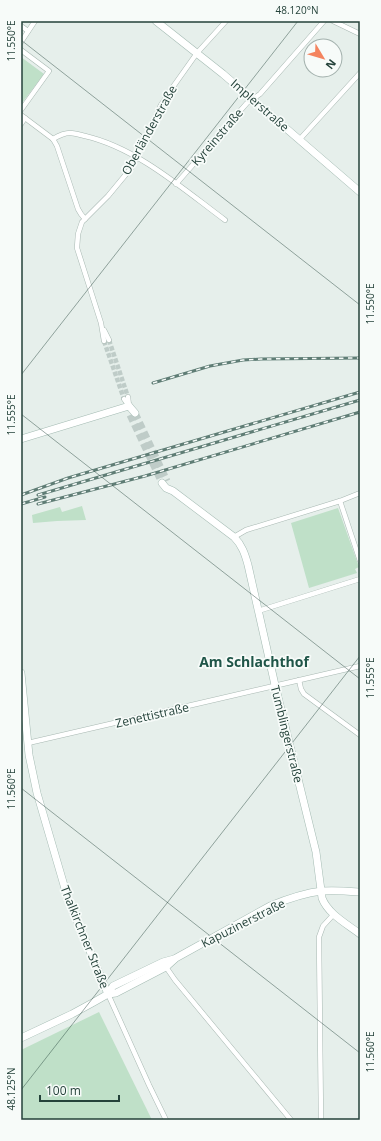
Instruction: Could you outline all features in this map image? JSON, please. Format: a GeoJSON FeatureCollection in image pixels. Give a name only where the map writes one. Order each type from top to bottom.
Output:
{"type":"FeatureCollection","features":[{"type":"Feature","properties":{"kind":"street"},"geometry":{"type":"LineString","coordinates":[[21,42],[35,21]]}},
{"type":"Feature","properties":{"kind":"street","name":"Implerstraße"},"geometry":{"type":"LineString","coordinates":[[156,21],[199,51],[360,192]]}},
{"type":"Feature","properties":{"kind":"street","name":"Oberländerstraße"},"geometry":{"type":"LineString","coordinates":[[85,218],[108,196],[132,167],[161,105],[180,75],[226,21]]}},
{"type":"Feature","properties":{"kind":"street","name":"Kyreinstraße"},"geometry":{"type":"LineString","coordinates":[[176,184],[247,103],[260,94],[324,21]]}},
{"type":"Feature","properties":{"kind":"street"},"geometry":{"type":"LineString","coordinates":[[333,21],[360,34]]}},
{"type":"Feature","properties":{"kind":"street"},"geometry":{"type":"LineString","coordinates":[[21,26],[28,31]]}},
{"type":"Feature","properties":{"kind":"street"},"geometry":{"type":"LineString","coordinates":[[21,50],[49,71],[21,110]]}},
{"type":"Feature","properties":{"kind":"street"},"geometry":{"type":"LineString","coordinates":[[300,139],[360,73]]}},
{"type":"Feature","properties":{"kind":"street"},"geometry":{"type":"LineString","coordinates":[[21,124],[23,116],[53,139],[57,146],[78,210],[85,218],[80,226],[77,248],[107,340]]}},
{"type":"Feature","properties":{"kind":"street"},"geometry":{"type":"LineString","coordinates":[[53,139],[60,134],[70,133],[97,139],[137,157],[225,220]]}},
{"type":"Feature","properties":{"kind":"street"},"geometry":{"type":"LineString","coordinates":[[126,398],[132,414]]}},
{"type":"Feature","properties":{"kind":"street"},"geometry":{"type":"LineString","coordinates":[[21,439],[129,406]]}},
{"type":"Feature","properties":{"kind":"street","name":"Tumblingerstraße"},"geometry":{"type":"LineString","coordinates":[[164,482],[173,491],[234,537],[245,554],[316,852],[321,891],[325,903],[334,914]]}},
{"type":"Feature","properties":{"kind":"street"},"geometry":{"type":"LineString","coordinates":[[234,537],[248,529],[340,501],[360,493]]}},
{"type":"Feature","properties":{"kind":"street"},"geometry":{"type":"LineString","coordinates":[[340,501],[360,561]]}},
{"type":"Feature","properties":{"kind":"street"},"geometry":{"type":"LineString","coordinates":[[258,611],[360,579]]}},
{"type":"Feature","properties":{"kind":"street"},"geometry":{"type":"LineString","coordinates":[[360,666],[299,680],[304,694],[360,735]]}},
{"type":"Feature","properties":{"kind":"street","name":"Thalkirchner Straße"},"geometry":{"type":"LineString","coordinates":[[21,674],[30,761],[37,793],[68,899],[108,994],[166,1120]]}},
{"type":"Feature","properties":{"kind":"street","name":"Zenettistraße"},"geometry":{"type":"LineString","coordinates":[[28,743],[299,680]]}},
{"type":"Feature","properties":{"kind":"street","name":"Kapuzinerstraße"},"geometry":{"type":"LineString","coordinates":[[108,994],[113,986],[163,962],[176,958],[270,906],[291,898],[321,891],[360,892]]}},
{"type":"Feature","properties":{"kind":"street"},"geometry":{"type":"LineString","coordinates":[[321,1120],[319,937],[323,926],[334,914],[360,934]]}},
{"type":"Feature","properties":{"kind":"street","name":"Kapuzinerstraße"},"geometry":{"type":"LineString","coordinates":[[21,1038],[72,1014],[108,994],[116,993],[166,967],[176,958]]}},
{"type":"Feature","properties":{"kind":"street"},"geometry":{"type":"LineString","coordinates":[[166,967],[175,980],[291,1120]]}},
{"type":"Feature","properties":{"kind":"green space"},"geometry":{"type":"Polygon","coordinates":[[[21,57],[44,74],[22,103],[21,102],[21,57]]]}},
{"type":"Feature","properties":{"kind":"green space"},"geometry":{"type":"Polygon","coordinates":[[[82,506],[86,520],[33,523],[32,515],[60,507],[62,512],[82,506]]]}},
{"type":"Feature","properties":{"kind":"green space"},"geometry":{"type":"Polygon","coordinates":[[[338,508],[359,567],[355,569],[357,573],[309,588],[291,523],[338,508]]]}},
{"type":"Feature","properties":{"kind":"green space"},"geometry":{"type":"Polygon","coordinates":[[[99,1012],[152,1120],[21,1120],[21,1050],[99,1012]]]}},
{"type":"Feature","properties":{"kind":"tunnel"},"geometry":{"type":"LineString","coordinates":[[109,340],[128,397]]}},
{"type":"Feature","properties":{"kind":"tunnel"},"geometry":{"type":"LineString","coordinates":[[104,341],[124,399]]}},
{"type":"Feature","properties":{"kind":"tunnel"},"geometry":{"type":"LineString","coordinates":[[135,413],[167,481]]}},
{"type":"Feature","properties":{"kind":"tunnel"},"geometry":{"type":"LineString","coordinates":[[130,415],[162,483]]}},
{"type":"Feature","properties":{"kind":"railway"},"geometry":{"type":"LineString","coordinates":[[153,383],[210,366],[243,360],[360,358]]}},
{"type":"Feature","properties":{"kind":"railway"},"geometry":{"type":"LineString","coordinates":[[21,495],[68,478],[360,392]]}},
{"type":"Feature","properties":{"kind":"railway"},"geometry":{"type":"LineString","coordinates":[[38,495],[360,400]]}},
{"type":"Feature","properties":{"kind":"railway"},"geometry":{"type":"LineString","coordinates":[[38,504],[145,476],[360,412]]}},
{"type":"Feature","properties":{"kind":"railway"},"geometry":{"type":"LineString","coordinates":[[21,504],[45,497]]}},
{"type":"Feature","properties":{"kind":"district","name":"Am Schlachthof"},"geometry":{"type":"Point","coordinates":[254,661]}}]}
